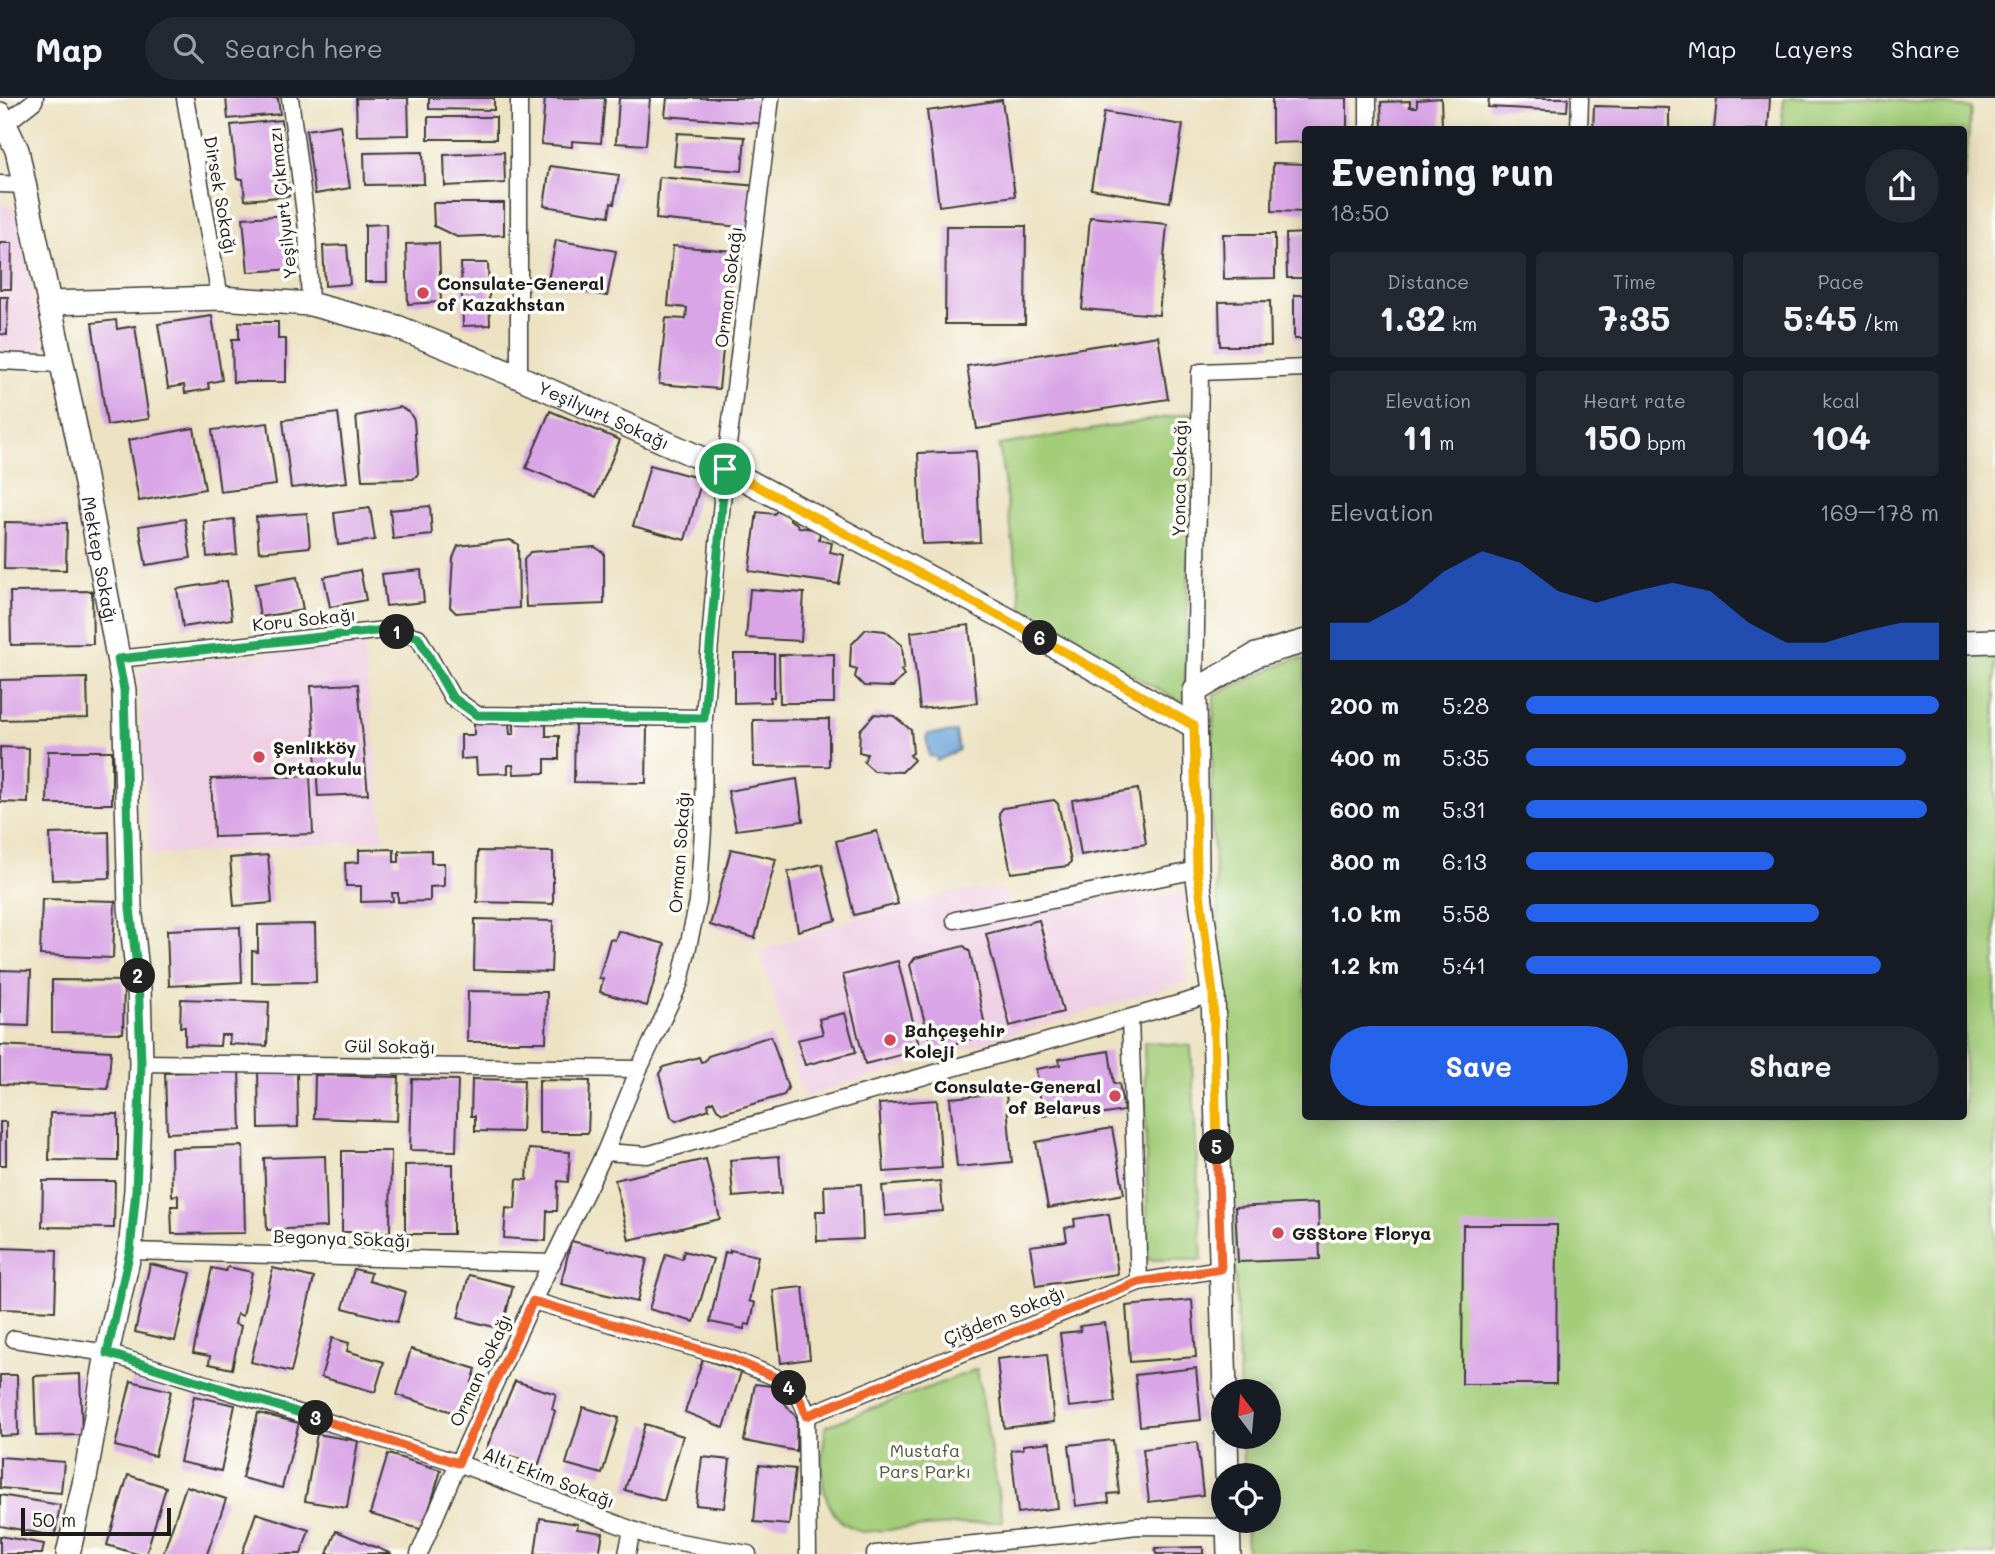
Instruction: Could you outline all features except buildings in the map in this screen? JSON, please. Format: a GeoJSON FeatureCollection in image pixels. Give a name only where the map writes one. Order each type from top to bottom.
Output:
{"type":"FeatureCollection","features":[{"type":"Feature","properties":{"kind":"main road","name":"Mektep Sokağı"},"geometry":{"type":"LineString","coordinates":[[2,119],[17,150],[50,303],[124,690],[130,908],[139,988],[141,1063],[136,1190],[130,1251],[68,1554]]}},
{"type":"Feature","properties":{"kind":"main road","name":"Yeşilyurt Sokağı"},"geometry":{"type":"LineString","coordinates":[[50,303],[219,298],[310,304],[397,327],[519,377],[725,469],[1009,620],[1194,726]]}},
{"type":"Feature","properties":{"kind":"main road"},"geometry":{"type":"LineString","coordinates":[[1967,642],[1995,641]]}},
{"type":"Feature","properties":{"kind":"main road"},"geometry":{"type":"LineString","coordinates":[[1224,1379],[1213,994],[1197,870],[1195,691],[1255,655],[1302,642]]}},
{"type":"Feature","properties":{"kind":"main road"},"geometry":{"type":"LineString","coordinates":[[1228,1533],[1229,1554]]}},
{"type":"Feature","properties":{"kind":"street"},"geometry":{"type":"LineString","coordinates":[[2,119],[35,98]]}},
{"type":"Feature","properties":{"kind":"street","name":"Dirsek Sokağı"},"geometry":{"type":"LineString","coordinates":[[185,98],[219,298]]}},
{"type":"Feature","properties":{"kind":"street","name":"Yeşilyurt Çıkmazı"},"geometry":{"type":"LineString","coordinates":[[290,98],[307,229],[310,304]]}},
{"type":"Feature","properties":{"kind":"street"},"geometry":{"type":"LineString","coordinates":[[519,98],[519,377]]}},
{"type":"Feature","properties":{"kind":"street","name":"Orman Sokağı"},"geometry":{"type":"LineString","coordinates":[[419,1554],[458,1463],[605,1152],[639,1069],[680,982],[698,902],[704,830],[704,718],[725,469],[771,98]]}},
{"type":"Feature","properties":{"kind":"street"},"geometry":{"type":"LineString","coordinates":[[1368,98],[1368,126]]}},
{"type":"Feature","properties":{"kind":"street"},"geometry":{"type":"LineString","coordinates":[[1579,126],[1580,98]]}},
{"type":"Feature","properties":{"kind":"street"},"geometry":{"type":"LineString","coordinates":[[0,184],[24,185]]}},
{"type":"Feature","properties":{"kind":"street"},"geometry":{"type":"LineString","coordinates":[[0,361],[62,364]]}},
{"type":"Feature","properties":{"kind":"street","name":"Yonca Sokağı"},"geometry":{"type":"LineString","coordinates":[[1195,691],[1200,372],[1302,368]]}},
{"type":"Feature","properties":{"kind":"street","name":"Koru Sokağı"},"geometry":{"type":"LineString","coordinates":[[118,659],[385,630],[418,637],[452,697],[477,715],[704,718]]}},
{"type":"Feature","properties":{"kind":"street"},"geometry":{"type":"LineString","coordinates":[[955,920],[1197,870]]}},
{"type":"Feature","properties":{"kind":"street"},"geometry":{"type":"LineString","coordinates":[[605,1152],[648,1154],[1213,994]]}},
{"type":"Feature","properties":{"kind":"street"},"geometry":{"type":"LineString","coordinates":[[1130,1019],[1139,1282]]}},
{"type":"Feature","properties":{"kind":"street","name":"Gül Sokağı"},"geometry":{"type":"LineString","coordinates":[[141,1063],[639,1069]]}},
{"type":"Feature","properties":{"kind":"street","name":"Begonya Sokağı"},"geometry":{"type":"LineString","coordinates":[[130,1251],[552,1263]]}},
{"type":"Feature","properties":{"kind":"street","name":"Çiğdem Sokağı"},"geometry":{"type":"LineString","coordinates":[[806,1416],[1139,1282],[1221,1269]]}},
{"type":"Feature","properties":{"kind":"street"},"geometry":{"type":"LineString","coordinates":[[533,1301],[729,1358],[775,1377],[798,1395],[806,1416],[808,1554]]}},
{"type":"Feature","properties":{"kind":"street","name":"Altı Ekim Sokağı"},"geometry":{"type":"LineString","coordinates":[[14,1339],[107,1353],[458,1463],[651,1537],[748,1554]]}},
{"type":"Feature","properties":{"kind":"street"},"geometry":{"type":"LineString","coordinates":[[876,1554],[937,1551],[1137,1525],[1211,1524]]}},
{"type":"Feature","properties":{"kind":"street"},"geometry":{"type":"LineString","coordinates":[[627,1554],[632,1530]]}},
{"type":"Feature","properties":{"kind":"shaded area"},"geometry":{"type":"Polygon","coordinates":[[[0,204],[16,209],[44,351],[0,350],[0,204]]]}},
{"type":"Feature","properties":{"kind":"shaded area","name":"Şenlikköy Ortaokulu"},"geometry":{"type":"Polygon","coordinates":[[[363,643],[384,840],[149,855],[138,675],[146,667],[363,643]]]}},
{"type":"Feature","properties":{"kind":"shaded area","name":"Bahçeşehir Koleji"},"geometry":{"type":"Polygon","coordinates":[[[1004,889],[1012,915],[1136,895],[1184,894],[1187,982],[803,1097],[759,951],[846,921],[958,891],[1004,889]]]}},
{"type":"Feature","properties":{"kind":"green space"},"geometry":{"type":"Polygon","coordinates":[[[1784,98],[1869,98],[1971,108],[1967,152],[1967,126],[1781,126],[1784,98]]]}},
{"type":"Feature","properties":{"kind":"green space"},"geometry":{"type":"Polygon","coordinates":[[[1192,413],[1185,704],[1023,614],[999,445],[1192,413]]]}},
{"type":"Feature","properties":{"kind":"green space"},"geometry":{"type":"Polygon","coordinates":[[[1967,654],[1995,654],[1995,1554],[1247,1554],[1246,1533],[1281,1533],[1281,1463],[1243,1463],[1243,1449],[1281,1449],[1281,1379],[1239,1379],[1221,948],[1211,813],[1214,695],[1294,659],[1302,659],[1302,1120],[1967,1120],[1967,654]]]}},
{"type":"Feature","properties":{"kind":"green space"},"geometry":{"type":"Polygon","coordinates":[[[1144,1042],[1191,1046],[1202,1260],[1148,1260],[1144,1042]]]}},
{"type":"Feature","properties":{"kind":"green space","name":"Mustafa Pars Parkı"},"geometry":{"type":"Polygon","coordinates":[[[977,1369],[1003,1521],[862,1532],[842,1522],[834,1513],[824,1490],[822,1464],[826,1426],[977,1369]]]}},
{"type":"Feature","properties":{"kind":"water"},"geometry":{"type":"Polygon","coordinates":[[[956,732],[959,750],[937,761],[936,757],[929,756],[926,737],[928,734],[956,732]]]}},
{"type":"Feature","properties":{"kind":"place","name":"Consulate-General of Kazakhstan"},"geometry":{"type":"Point","coordinates":[423,293]}},
{"type":"Feature","properties":{"kind":"place","name":"Şenlikköy Ortaokulu"},"geometry":{"type":"Point","coordinates":[259,757]}},
{"type":"Feature","properties":{"kind":"place","name":"Bahçeşehir Koleji"},"geometry":{"type":"Point","coordinates":[890,1040]}},
{"type":"Feature","properties":{"kind":"place","name":"Consulate-General of Belarus"},"geometry":{"type":"Point","coordinates":[1115,1096]}},
{"type":"Feature","properties":{"kind":"place","name":"GSStore Florya"},"geometry":{"type":"Point","coordinates":[1278,1233]}},
{"type":"Feature","properties":{"kind":"route"},"geometry":{"type":"LineString","coordinates":[[725,469],[1009,620],[1194,726],[1197,870],[1213,994],[1221,1269],[1139,1282],[806,1416],[798,1395],[775,1377],[729,1358],[533,1301],[458,1463],[107,1353],[130,1251],[136,1190],[141,1063],[139,988],[130,908],[124,690],[118,659],[385,630],[418,637],[452,697],[477,715],[704,718],[725,469]]}}]}
